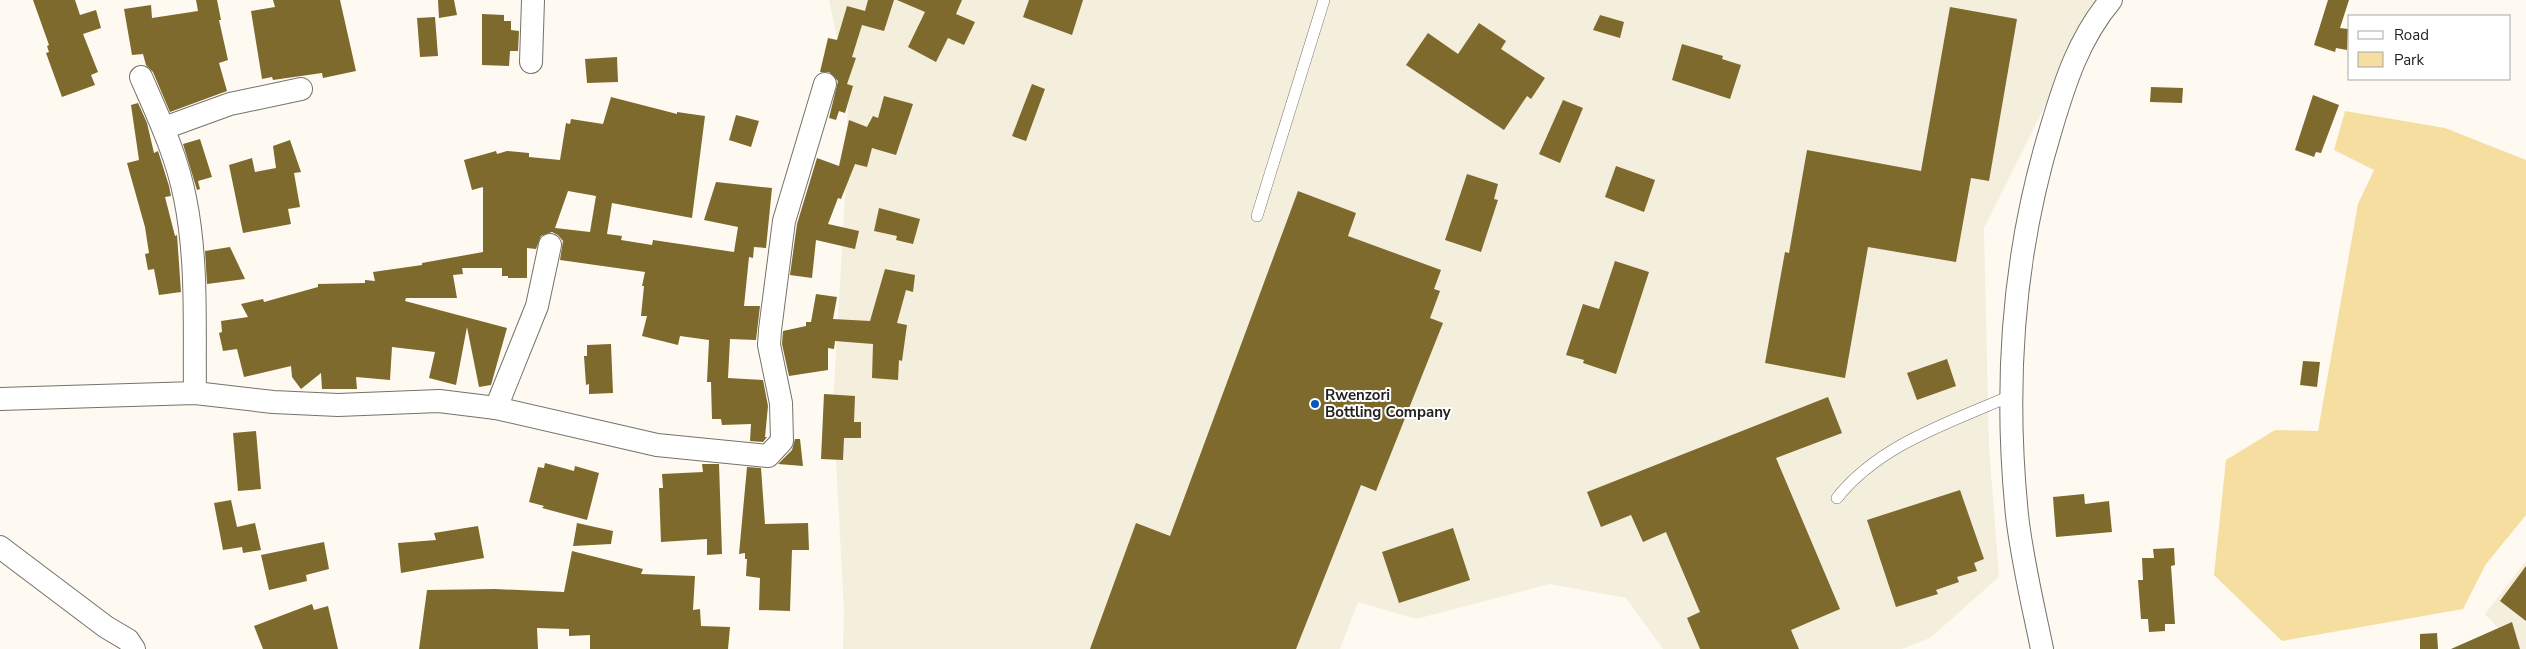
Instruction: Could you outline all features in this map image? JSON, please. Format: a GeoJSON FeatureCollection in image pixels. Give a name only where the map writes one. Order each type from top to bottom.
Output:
{"type":"FeatureCollection","features":[{"type":"Feature","properties":{"kind":"street"},"geometry":{"type":"LineString","coordinates":[[531,62],[533,0]]}},
{"type":"Feature","properties":{"kind":"street"},"geometry":{"type":"LineString","coordinates":[[2042,649],[2017,517],[2010,396],[2018,278],[2038,168],[2072,66],[2084,38],[2096,18],[2111,0]]}},
{"type":"Feature","properties":{"kind":"street"},"geometry":{"type":"LineString","coordinates":[[141,76],[164,128],[185,198],[190,237],[194,309],[195,393]]}},
{"type":"Feature","properties":{"kind":"street"},"geometry":{"type":"LineString","coordinates":[[0,399],[195,393],[273,402],[338,405],[439,402],[496,408],[657,445],[768,456],[777,449],[782,441],[780,403],[769,345],[784,221],[825,84]]}},
{"type":"Feature","properties":{"kind":"street"},"geometry":{"type":"LineString","coordinates":[[164,128],[230,104],[301,89]]}},
{"type":"Feature","properties":{"kind":"street"},"geometry":{"type":"LineString","coordinates":[[496,408],[537,306],[550,245]]}},
{"type":"Feature","properties":{"kind":"street"},"geometry":{"type":"LineString","coordinates":[[0,547],[106,627],[135,646]]}},
{"type":"Feature","properties":{"kind":"lane"},"geometry":{"type":"LineString","coordinates":[[1257,216],[1324,0]]}},
{"type":"Feature","properties":{"kind":"lane"},"geometry":{"type":"LineString","coordinates":[[1838,498],[1852,480],[1891,449],[2010,396]]}},
{"type":"Feature","properties":{"kind":"shaded area"},"geometry":{"type":"Polygon","coordinates":[[[829,0],[2098,0],[1984,228],[1989,446],[1999,577],[1930,638],[1902,649],[1663,649],[1626,598],[1550,584],[1416,619],[1358,602],[1340,649],[843,649],[844,611],[833,404],[846,180],[848,90],[829,0]]]}},
{"type":"Feature","properties":{"kind":"shaded area"},"geometry":{"type":"Polygon","coordinates":[[[2526,561],[2526,649],[2518,649],[2485,614],[2526,561]]]}},
{"type":"Feature","properties":{"kind":"green space"},"geometry":{"type":"Polygon","coordinates":[[[2345,111],[2445,128],[2526,160],[2526,515],[2486,564],[2463,609],[2282,641],[2214,575],[2226,460],[2275,430],[2318,431],[2358,204],[2374,170],[2334,150],[2345,111]]]}},
{"type":"Feature","properties":{"kind":"building"},"geometry":{"type":"Polygon","coordinates":[[[33,0],[75,0],[80,15],[96,10],[101,28],[83,34],[98,72],[91,75],[95,85],[62,97],[46,53],[49,52],[47,46],[49,45],[33,0]]]}},
{"type":"Feature","properties":{"kind":"building"},"geometry":{"type":"Polygon","coordinates":[[[196,0],[217,0],[221,20],[219,20],[228,60],[219,63],[227,91],[170,112],[153,72],[146,65],[143,54],[132,55],[124,9],[151,5],[152,18],[198,11],[196,0]]]}},
{"type":"Feature","properties":{"kind":"building"},"geometry":{"type":"Polygon","coordinates":[[[273,0],[340,0],[356,71],[323,78],[322,73],[273,80],[272,77],[262,79],[251,11],[275,7],[273,0]]]}},
{"type":"Feature","properties":{"kind":"building"},"geometry":{"type":"Polygon","coordinates":[[[438,0],[454,0],[457,15],[439,18],[438,0]]]}},
{"type":"Feature","properties":{"kind":"building"},"geometry":{"type":"Polygon","coordinates":[[[868,0],[894,0],[884,31],[862,25],[852,57],[856,58],[847,84],[853,86],[845,113],[839,111],[836,120],[829,118],[838,81],[829,72],[820,72],[828,38],[837,40],[847,6],[865,11],[868,0]]]}},
{"type":"Feature","properties":{"kind":"building"},"geometry":{"type":"Polygon","coordinates":[[[897,0],[962,0],[956,14],[975,22],[964,45],[948,38],[936,62],[908,47],[925,12],[897,0]]]}},
{"type":"Feature","properties":{"kind":"building"},"geometry":{"type":"Polygon","coordinates":[[[1029,0],[1083,0],[1072,35],[1023,17],[1029,0]]]}},
{"type":"Feature","properties":{"kind":"building"},"geometry":{"type":"Polygon","coordinates":[[[2328,0],[2349,0],[2340,28],[2348,29],[2347,50],[2336,48],[2335,52],[2314,45],[2328,0]]]}},
{"type":"Feature","properties":{"kind":"building"},"geometry":{"type":"Polygon","coordinates":[[[1950,7],[2017,19],[1989,181],[1971,178],[1956,262],[1868,247],[1845,378],[1765,363],[1785,252],[1789,253],[1807,150],[1921,171],[1950,7]]]}},
{"type":"Feature","properties":{"kind":"building"},"geometry":{"type":"Polygon","coordinates":[[[482,14],[504,15],[504,21],[511,21],[511,30],[519,31],[518,51],[510,51],[509,66],[482,65],[482,14]]]}},
{"type":"Feature","properties":{"kind":"building"},"geometry":{"type":"Polygon","coordinates":[[[1600,15],[1624,22],[1620,38],[1593,30],[1600,15]]]}},
{"type":"Feature","properties":{"kind":"building"},"geometry":{"type":"Polygon","coordinates":[[[435,17],[438,56],[420,57],[417,18],[435,17]]]}},
{"type":"Feature","properties":{"kind":"building"},"geometry":{"type":"Polygon","coordinates":[[[1479,23],[1506,41],[1501,49],[1545,78],[1531,99],[1527,96],[1504,130],[1406,65],[1428,33],[1458,54],[1479,23]]]}},
{"type":"Feature","properties":{"kind":"building"},"geometry":{"type":"Polygon","coordinates":[[[1682,44],[1723,56],[1722,59],[1741,65],[1730,99],[1672,80],[1682,44]]]}},
{"type":"Feature","properties":{"kind":"building"},"geometry":{"type":"Polygon","coordinates":[[[617,57],[618,82],[587,83],[585,59],[617,57]]]}},
{"type":"Feature","properties":{"kind":"building"},"geometry":{"type":"Polygon","coordinates":[[[1032,84],[1045,89],[1026,141],[1012,136],[1032,84]]]}},
{"type":"Feature","properties":{"kind":"building"},"geometry":{"type":"Polygon","coordinates":[[[2151,87],[2183,88],[2182,103],[2150,102],[2151,87]]]}},
{"type":"Feature","properties":{"kind":"building"},"geometry":{"type":"Polygon","coordinates":[[[2313,95],[2339,105],[2321,153],[2316,152],[2314,157],[2295,150],[2313,95]]]}},
{"type":"Feature","properties":{"kind":"building"},"geometry":{"type":"Polygon","coordinates":[[[884,96],[913,104],[896,155],[872,148],[867,167],[855,164],[841,199],[838,198],[828,224],[859,231],[855,249],[816,240],[812,278],[790,275],[797,224],[817,158],[839,166],[849,120],[867,127],[873,116],[878,118],[884,96]]]}},
{"type":"Feature","properties":{"kind":"building"},"geometry":{"type":"Polygon","coordinates":[[[611,97],[677,114],[677,112],[705,116],[692,218],[612,203],[607,234],[622,236],[621,240],[652,245],[653,240],[734,252],[738,227],[704,220],[716,182],[772,188],[766,248],[754,247],[753,258],[749,257],[744,306],[760,306],[756,340],[730,339],[728,378],[763,380],[768,406],[765,437],[767,437],[763,442],[750,441],[751,424],[722,425],[721,419],[712,419],[711,382],[707,382],[709,340],[680,336],[678,345],[642,336],[647,316],[641,316],[644,286],[642,286],[645,272],[560,260],[563,241],[552,232],[541,236],[536,249],[527,248],[527,278],[508,278],[508,276],[502,276],[502,268],[462,268],[463,274],[453,275],[457,298],[406,298],[405,301],[507,328],[491,385],[479,387],[467,327],[456,385],[429,378],[435,352],[392,347],[390,380],[356,377],[357,389],[322,389],[321,373],[301,389],[292,377],[291,366],[244,377],[237,349],[223,351],[219,333],[222,332],[221,321],[248,317],[241,304],[263,299],[264,302],[318,287],[318,284],[365,283],[365,280],[375,281],[373,272],[422,265],[422,263],[483,252],[483,187],[472,190],[464,160],[496,151],[497,154],[507,151],[529,153],[529,157],[560,160],[566,123],[570,124],[571,119],[603,124],[611,97]],[[568,191],[555,228],[590,232],[596,196],[568,191]]]}},
{"type":"Feature","properties":{"kind":"building"},"geometry":{"type":"Polygon","coordinates":[[[1563,100],[1583,108],[1560,163],[1539,154],[1563,100]]]}},
{"type":"Feature","properties":{"kind":"building"},"geometry":{"type":"Polygon","coordinates":[[[138,103],[147,123],[154,153],[158,151],[169,186],[171,196],[165,197],[175,236],[177,235],[181,292],[159,295],[154,269],[148,270],[145,254],[149,253],[145,227],[127,163],[139,160],[131,105],[138,103]]]}},
{"type":"Feature","properties":{"kind":"building"},"geometry":{"type":"Polygon","coordinates":[[[736,115],[759,121],[751,147],[729,140],[736,115]]]}},
{"type":"Feature","properties":{"kind":"building"},"geometry":{"type":"Polygon","coordinates":[[[200,139],[212,177],[198,181],[200,189],[197,190],[183,144],[200,139]]]}},
{"type":"Feature","properties":{"kind":"building"},"geometry":{"type":"Polygon","coordinates":[[[290,140],[301,172],[294,173],[300,207],[288,209],[291,224],[243,233],[229,165],[252,158],[255,172],[276,168],[273,146],[290,140]]]}},
{"type":"Feature","properties":{"kind":"building"},"geometry":{"type":"Polygon","coordinates":[[[1616,166],[1655,180],[1644,212],[1605,197],[1616,166]]]}},
{"type":"Feature","properties":{"kind":"building"},"geometry":{"type":"Polygon","coordinates":[[[1467,174],[1498,184],[1494,199],[1498,200],[1481,252],[1445,240],[1467,174]]]}},
{"type":"Feature","properties":{"kind":"building","name":"Rwenzori Bottling Company"},"geometry":{"type":"Polygon","coordinates":[[[1298,191],[1356,213],[1348,236],[1441,270],[1434,289],[1440,291],[1430,318],[1443,323],[1376,491],[1361,485],[1296,649],[1090,649],[1136,523],[1170,536],[1298,191]]]}},
{"type":"Feature","properties":{"kind":"building"},"geometry":{"type":"Polygon","coordinates":[[[879,208],[920,219],[913,244],[896,240],[897,236],[874,231],[879,208]]]}},
{"type":"Feature","properties":{"kind":"building"},"geometry":{"type":"Polygon","coordinates":[[[230,247],[245,279],[207,284],[205,251],[230,247]]]}},
{"type":"Feature","properties":{"kind":"building"},"geometry":{"type":"Polygon","coordinates":[[[1615,261],[1649,272],[1616,374],[1583,363],[1584,360],[1566,355],[1583,304],[1599,309],[1615,261]]]}},
{"type":"Feature","properties":{"kind":"building"},"geometry":{"type":"Polygon","coordinates":[[[885,269],[915,275],[913,292],[906,290],[897,323],[907,325],[902,361],[899,360],[898,380],[872,378],[873,344],[835,341],[834,349],[828,348],[828,370],[789,376],[782,344],[783,331],[806,326],[806,322],[811,322],[816,294],[837,297],[833,319],[870,321],[885,269]]]}},
{"type":"Feature","properties":{"kind":"building"},"geometry":{"type":"Polygon","coordinates":[[[611,344],[613,393],[589,394],[589,384],[586,385],[584,356],[587,356],[587,345],[611,344]]]}},
{"type":"Feature","properties":{"kind":"building"},"geometry":{"type":"Polygon","coordinates":[[[1947,359],[1956,386],[1917,400],[1907,373],[1947,359]]]}},
{"type":"Feature","properties":{"kind":"building"},"geometry":{"type":"Polygon","coordinates":[[[2303,361],[2320,362],[2317,387],[2300,385],[2303,361]]]}},
{"type":"Feature","properties":{"kind":"building"},"geometry":{"type":"Polygon","coordinates":[[[824,394],[855,396],[854,422],[861,422],[861,438],[844,438],[843,460],[821,459],[824,394]]]}},
{"type":"Feature","properties":{"kind":"building"},"geometry":{"type":"Polygon","coordinates":[[[1828,397],[1842,433],[1776,458],[1840,609],[1791,630],[1799,649],[1700,649],[1687,618],[1700,612],[1666,532],[1643,542],[1631,515],[1601,527],[1587,492],[1828,397]]]}},
{"type":"Feature","properties":{"kind":"building"},"geometry":{"type":"Polygon","coordinates":[[[256,431],[261,489],[238,491],[233,433],[256,431]]]}},
{"type":"Feature","properties":{"kind":"building"},"geometry":{"type":"Polygon","coordinates":[[[795,439],[800,439],[803,466],[778,464],[792,450],[795,439]]]}},
{"type":"Feature","properties":{"kind":"building"},"geometry":{"type":"Polygon","coordinates":[[[545,463],[574,471],[575,466],[599,473],[587,520],[542,508],[544,506],[529,502],[538,467],[544,468],[545,463]]]}},
{"type":"Feature","properties":{"kind":"building"},"geometry":{"type":"Polygon","coordinates":[[[702,464],[719,464],[722,554],[707,555],[707,539],[661,542],[659,488],[663,488],[662,474],[703,472],[702,464]]]}},
{"type":"Feature","properties":{"kind":"building"},"geometry":{"type":"Polygon","coordinates":[[[747,467],[761,468],[765,524],[808,523],[809,550],[792,550],[790,611],[759,610],[760,578],[746,576],[747,559],[745,559],[745,553],[739,554],[747,467]]]}},
{"type":"Feature","properties":{"kind":"building"},"geometry":{"type":"Polygon","coordinates":[[[1960,490],[1984,559],[1974,563],[1977,571],[1957,577],[1959,582],[1936,590],[1938,594],[1896,607],[1867,520],[1960,490]]]}},
{"type":"Feature","properties":{"kind":"building"},"geometry":{"type":"Polygon","coordinates":[[[2084,494],[2085,504],[2109,501],[2112,532],[2056,537],[2053,497],[2084,494]]]}},
{"type":"Feature","properties":{"kind":"building"},"geometry":{"type":"Polygon","coordinates":[[[231,500],[237,527],[255,523],[261,550],[243,553],[242,547],[223,550],[214,503],[231,500]]]}},
{"type":"Feature","properties":{"kind":"building"},"geometry":{"type":"Polygon","coordinates":[[[577,523],[613,531],[611,544],[573,546],[577,523]]]}},
{"type":"Feature","properties":{"kind":"building"},"geometry":{"type":"Polygon","coordinates":[[[478,526],[484,558],[401,573],[398,543],[436,540],[434,533],[478,526]]]}},
{"type":"Feature","properties":{"kind":"building"},"geometry":{"type":"Polygon","coordinates":[[[1453,528],[1470,580],[1399,603],[1382,552],[1453,528]]]}},
{"type":"Feature","properties":{"kind":"building"},"geometry":{"type":"Polygon","coordinates":[[[324,542],[329,569],[306,575],[307,581],[269,590],[261,555],[324,542]]]}},
{"type":"Feature","properties":{"kind":"building"},"geometry":{"type":"Polygon","coordinates":[[[2174,548],[2175,565],[2171,566],[2175,624],[2165,624],[2165,631],[2149,632],[2148,619],[2141,619],[2138,580],[2143,580],[2142,558],[2154,558],[2153,549],[2174,548]]]}},
{"type":"Feature","properties":{"kind":"building"},"geometry":{"type":"Polygon","coordinates":[[[572,551],[643,569],[641,574],[695,576],[693,610],[700,609],[701,626],[730,627],[728,649],[590,649],[590,635],[569,636],[569,629],[537,628],[538,649],[419,649],[427,590],[495,589],[564,592],[572,551]]]}},
{"type":"Feature","properties":{"kind":"building"},"geometry":{"type":"Polygon","coordinates":[[[2526,566],[2526,621],[2500,601],[2526,566]]]}},
{"type":"Feature","properties":{"kind":"building"},"geometry":{"type":"Polygon","coordinates":[[[312,604],[314,610],[328,606],[338,649],[263,649],[254,626],[312,604]]]}},
{"type":"Feature","properties":{"kind":"building"},"geometry":{"type":"Polygon","coordinates":[[[2512,622],[2520,649],[2451,649],[2512,622]]]}},
{"type":"Feature","properties":{"kind":"building"},"geometry":{"type":"Polygon","coordinates":[[[2437,633],[2438,649],[2420,649],[2420,634],[2437,633]]]}},
{"type":"Feature","properties":{"kind":"place","name":"Rwenzori Bottling Company"},"geometry":{"type":"Point","coordinates":[1315,404]}}]}
